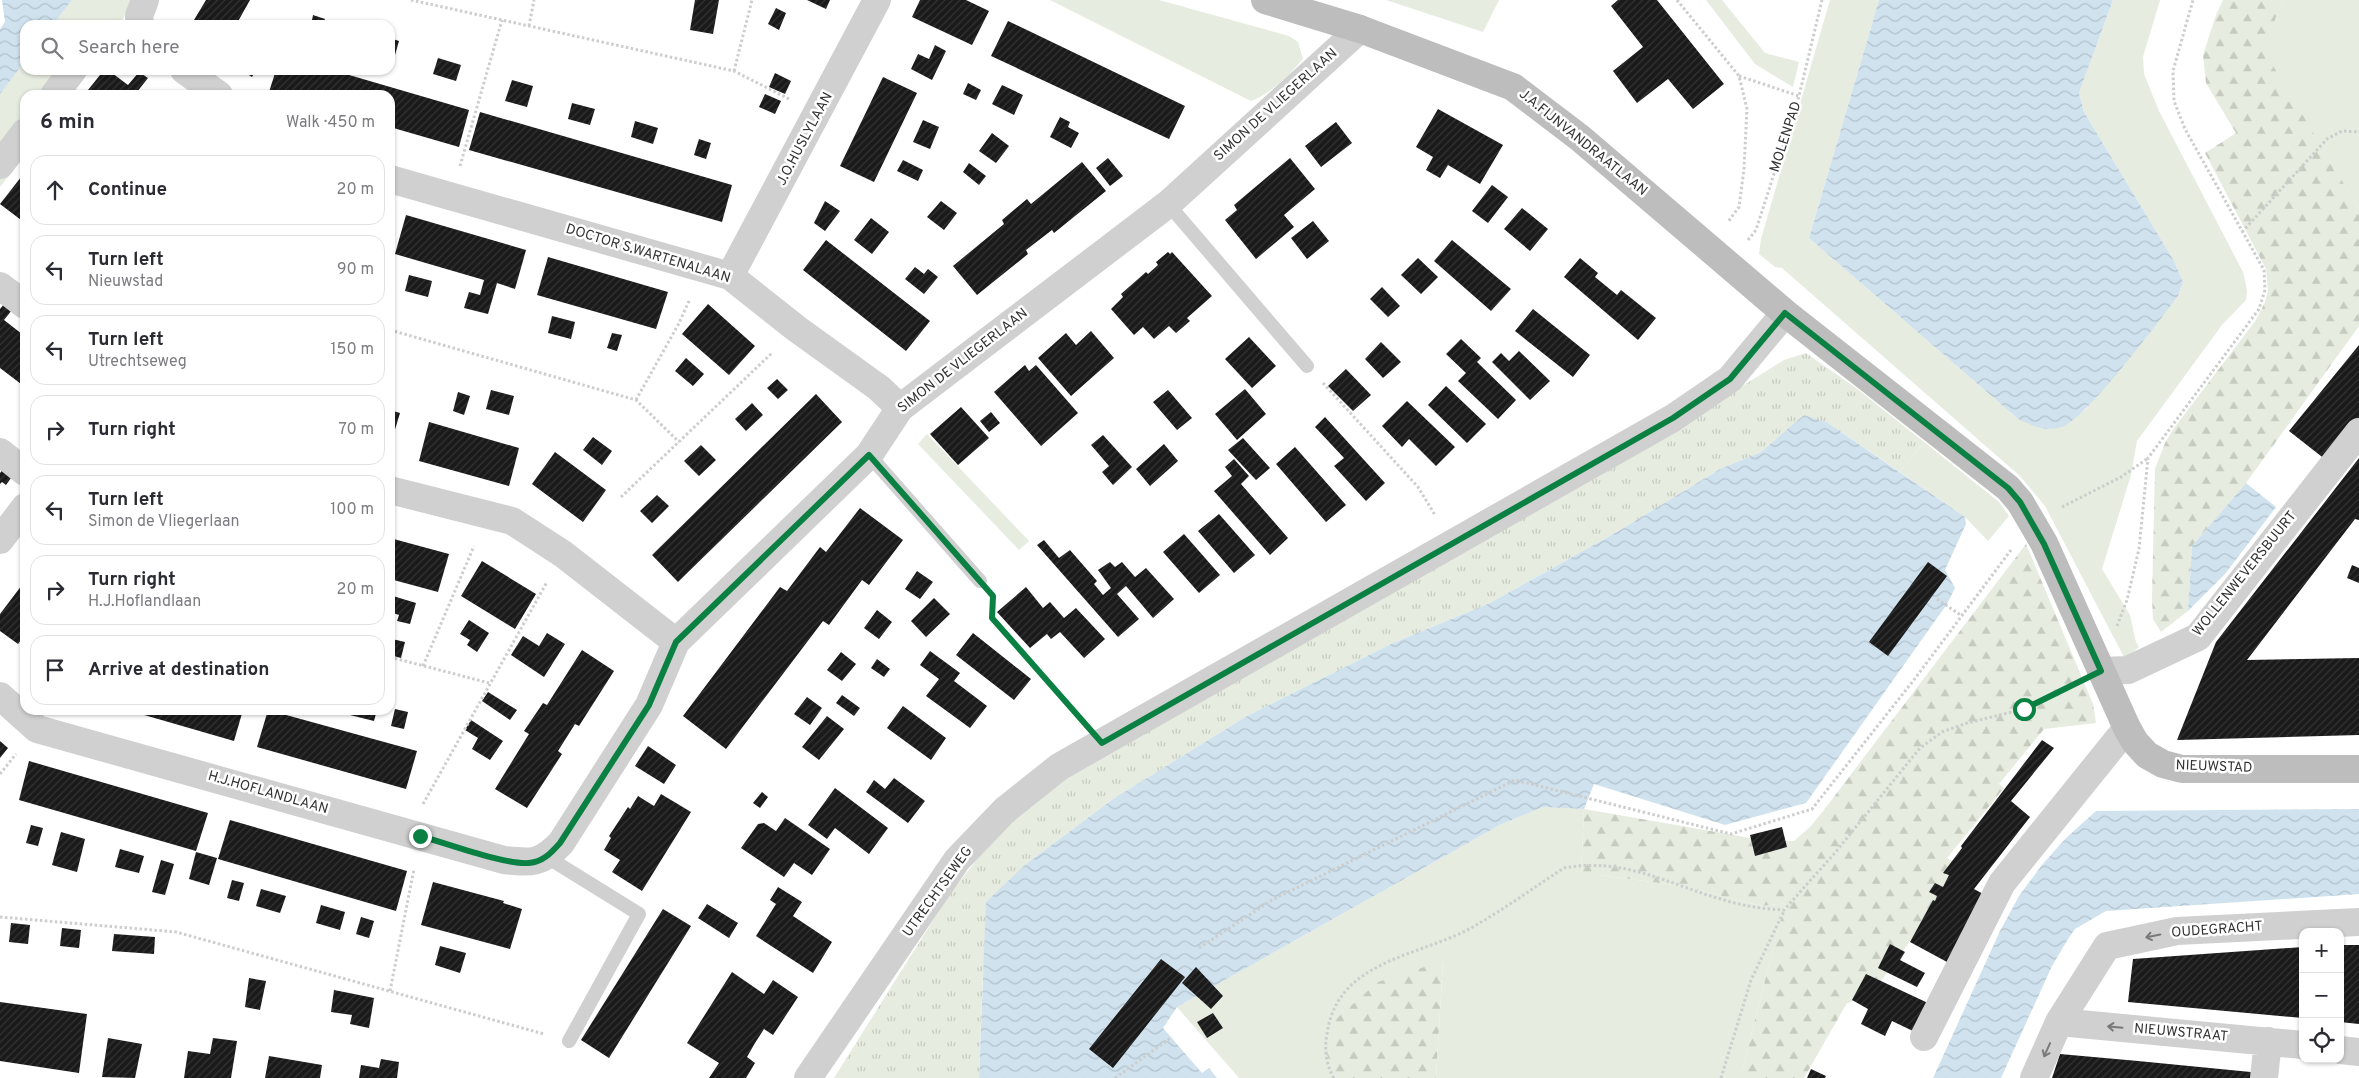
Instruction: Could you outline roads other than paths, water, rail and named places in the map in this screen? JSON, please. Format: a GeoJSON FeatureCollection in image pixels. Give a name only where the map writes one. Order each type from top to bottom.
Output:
{"type":"FeatureCollection","features":[{"type":"Feature","properties":{"kind":"street"},"geometry":{"type":"LineString","coordinates":[[139,20],[145,0]]}},
{"type":"Feature","properties":{"kind":"street","name":"J.O.HUSLYLAAN"},"geometry":{"type":"LineString","coordinates":[[730,276],[819,113],[877,0]]}},
{"type":"Feature","properties":{"kind":"street","name":"J.A.FIJNVANDRAATLAAN"},"geometry":{"type":"LineString","coordinates":[[1265,0],[1360,29],[1513,87],[1580,138],[1785,313]]}},
{"type":"Feature","properties":{"kind":"street","name":"SIMON DE VLIEGERLAAN"},"geometry":{"type":"LineString","coordinates":[[547,858],[560,843],[649,705],[676,642],[869,455],[900,408],[1168,204],[1360,29]]}},
{"type":"Feature","properties":{"kind":"street"},"geometry":{"type":"LineString","coordinates":[[58,90],[70,75]]}},
{"type":"Feature","properties":{"kind":"street"},"geometry":{"type":"LineString","coordinates":[[191,75],[212,90]]}},
{"type":"Feature","properties":{"kind":"street"},"geometry":{"type":"LineString","coordinates":[[0,164],[20,141]]}},
{"type":"Feature","properties":{"kind":"street","name":"DOCTOR S.WARTENALAAN"},"geometry":{"type":"LineString","coordinates":[[395,180],[730,276],[797,330],[879,388],[900,408]]}},
{"type":"Feature","properties":{"kind":"street"},"geometry":{"type":"LineString","coordinates":[[0,286],[20,301]]}},
{"type":"Feature","properties":{"kind":"street","name":"UTRECHTSEWEG"},"geometry":{"type":"LineString","coordinates":[[808,1078],[957,860],[1005,810],[1059,768],[1673,418],[1730,379],[1785,313]]}},
{"type":"Feature","properties":{"kind":"street","name":"NIEUWSTAD"},"geometry":{"type":"LineString","coordinates":[[1785,313],[2008,488],[2020,502],[2044,544],[2127,728],[2147,755],[2163,764],[2182,769],[2359,769]]}},
{"type":"Feature","properties":{"kind":"street","name":"WOLLENWEVERSBUURT"},"geometry":{"type":"LineString","coordinates":[[2101,671],[2128,670],[2198,637],[2359,432]]}},
{"type":"Feature","properties":{"kind":"street"},"geometry":{"type":"LineString","coordinates":[[0,452],[20,468]]}},
{"type":"Feature","properties":{"kind":"street"},"geometry":{"type":"LineString","coordinates":[[395,491],[512,521],[563,554],[676,642]]}},
{"type":"Feature","properties":{"kind":"street"},"geometry":{"type":"LineString","coordinates":[[0,540],[20,514]]}},
{"type":"Feature","properties":{"kind":"street","name":"H.J.HOFLANDLAAN"},"geometry":{"type":"LineString","coordinates":[[0,696],[20,714]]}},
{"type":"Feature","properties":{"kind":"street","name":"H.J.HOFLANDLAAN"},"geometry":{"type":"LineString","coordinates":[[21,715],[37,729],[504,860],[529,863],[547,858]]}},
{"type":"Feature","properties":{"kind":"street"},"geometry":{"type":"LineString","coordinates":[[1924,1037],[2002,883],[2127,728]]}},
{"type":"Feature","properties":{"kind":"street","name":"OUDEGRACHT"},"geometry":{"type":"LineString","coordinates":[[2034,1078],[2059,1022],[2107,946],[2177,931],[2359,922]]}},
{"type":"Feature","properties":{"kind":"street","name":"NIEUWSTRAAT"},"geometry":{"type":"LineString","coordinates":[[2059,1022],[2299,1045]]}},
{"type":"Feature","properties":{"kind":"street"},"geometry":{"type":"LineString","coordinates":[[2264,1078],[2268,1041]]}},
{"type":"Feature","properties":{"kind":"street"},"geometry":{"type":"LineString","coordinates":[[2344,1050],[2359,1052]]}},
{"type":"Feature","properties":{"kind":"lane"},"geometry":{"type":"LineString","coordinates":[[1168,204],[1307,366]]}},
{"type":"Feature","properties":{"kind":"lane"},"geometry":{"type":"LineString","coordinates":[[869,455],[980,580]]}},
{"type":"Feature","properties":{"kind":"lane"},"geometry":{"type":"LineString","coordinates":[[547,858],[639,914],[569,1040]]}},
{"type":"Feature","properties":{"kind":"water"},"geometry":{"type":"Polygon","coordinates":[[[2,0],[72,0],[57,20],[20,20],[20,68],[0,94],[0,29],[5,22],[2,0]]]}},
{"type":"Feature","properties":{"kind":"water"},"geometry":{"type":"Polygon","coordinates":[[[1879,0],[2113,0],[2079,93],[2084,112],[2174,261],[2183,282],[2178,296],[2122,368],[2088,406],[2062,427],[2045,429],[2018,419],[1809,238],[1879,0]]]}},
{"type":"Feature","properties":{"kind":"water"},"geometry":{"type":"Polygon","coordinates":[[[1804,415],[1828,423],[1965,517],[1966,524],[1945,570],[1955,588],[1947,604],[1806,803],[1725,825],[1594,784],[1584,809],[1543,807],[1500,825],[1177,1007],[1163,1028],[1202,1073],[1209,1068],[1217,1078],[979,1078],[986,902],[1026,864],[1113,799],[1247,716],[1391,644],[1490,603],[1622,529],[1720,469],[1761,452],[1804,415]]]}},
{"type":"Feature","properties":{"kind":"water"},"geometry":{"type":"Polygon","coordinates":[[[2246,483],[2276,507],[2225,574],[2188,611],[2192,546],[2246,483]]]}},
{"type":"Feature","properties":{"kind":"water"},"geometry":{"type":"Polygon","coordinates":[[[2359,809],[2359,894],[2106,911],[2075,929],[2068,939],[2052,966],[2001,1078],[1933,1078],[2000,931],[2019,896],[2042,865],[2065,839],[2096,811],[2359,809]]]}}]}
